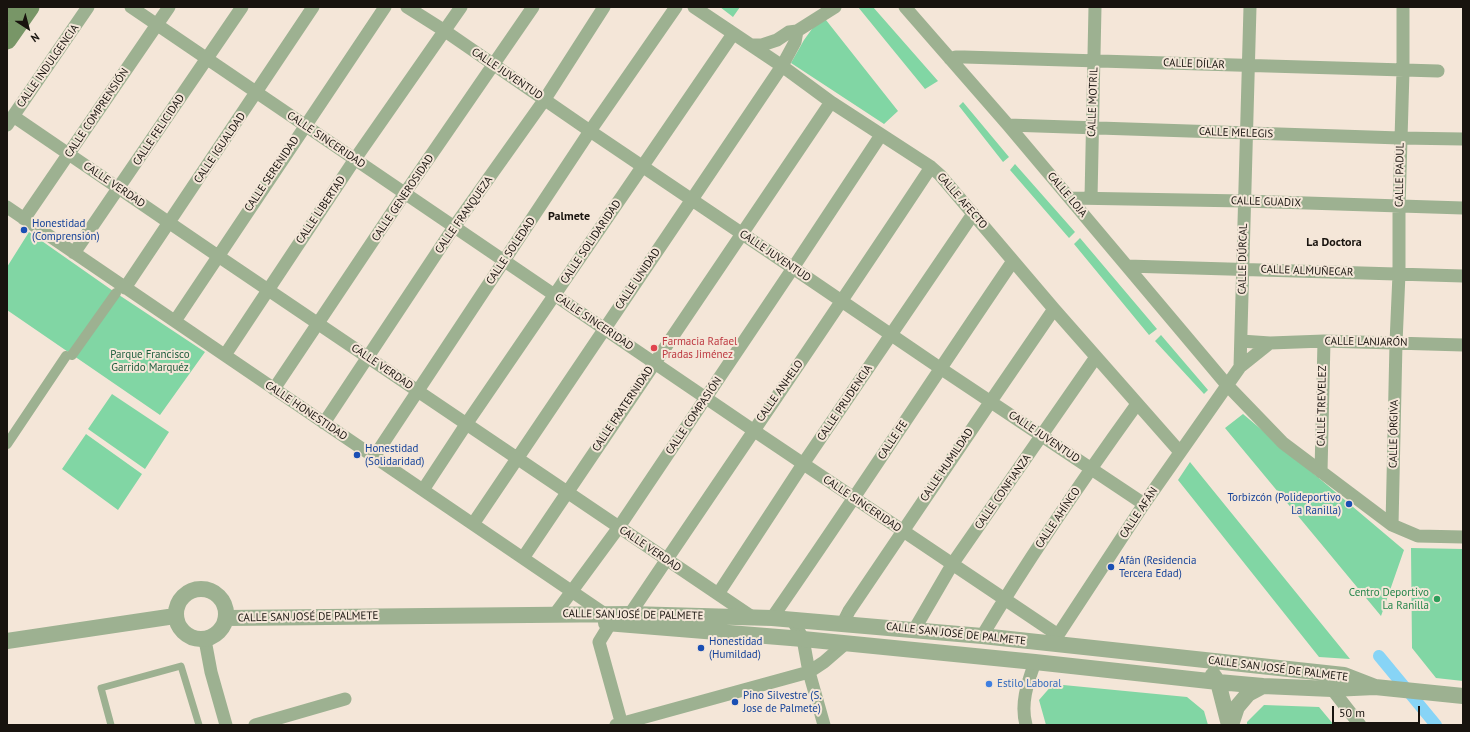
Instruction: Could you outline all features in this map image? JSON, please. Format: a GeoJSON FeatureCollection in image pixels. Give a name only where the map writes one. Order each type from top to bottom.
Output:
{"type":"FeatureCollection","features":[{"type":"Feature","properties":{"kind":"main road"},"geometry":{"type":"LineString","coordinates":[[7,12],[11,7]]}},
{"type":"Feature","properties":{"kind":"main road"},"geometry":{"type":"LineString","coordinates":[[7,40],[30,7]]}},
{"type":"Feature","properties":{"kind":"street","name":"CALLE INDULGENCIA"},"geometry":{"type":"LineString","coordinates":[[10,120],[88,7]]}},
{"type":"Feature","properties":{"kind":"street","name":"CALLE SINCERIDAD"},"geometry":{"type":"LineString","coordinates":[[131,7],[803,464],[953,563],[1004,599],[1057,640]]}},
{"type":"Feature","properties":{"kind":"street","name":"CALLE COMPRENSIÓN"},"geometry":{"type":"LineString","coordinates":[[24,219],[169,7]]}},
{"type":"Feature","properties":{"kind":"street","name":"CALLE FELICIDAD"},"geometry":{"type":"LineString","coordinates":[[74,253],[242,7]]}},
{"type":"Feature","properties":{"kind":"street","name":"CALLE IGUALDAD"},"geometry":{"type":"LineString","coordinates":[[121,290],[170,222],[313,7]]}},
{"type":"Feature","properties":{"kind":"street","name":"CALLE SERENIDAD"},"geometry":{"type":"LineString","coordinates":[[175,321],[385,7]]}},
{"type":"Feature","properties":{"kind":"street","name":"CALLE JUVENTUD"},"geometry":{"type":"LineString","coordinates":[[407,7],[445,31],[545,99],[590,132],[643,166],[940,368],[1144,504]]}},
{"type":"Feature","properties":{"kind":"street","name":"CALLE LIBERTAD"},"geometry":{"type":"LineString","coordinates":[[225,356],[355,159],[461,7]]}},
{"type":"Feature","properties":{"kind":"street","name":"CALLE GENEROSIDAD"},"geometry":{"type":"LineString","coordinates":[[274,389],[405,193],[534,7]]}},
{"type":"Feature","properties":{"kind":"street","name":"CALLE FRANQUEZA"},"geometry":{"type":"LineString","coordinates":[[324,423],[454,227],[545,99],[604,7]]}},
{"type":"Feature","properties":{"kind":"street","name":"CALLE SOLEDAD"},"geometry":{"type":"LineString","coordinates":[[374,457],[590,132],[676,7]]}},
{"type":"Feature","properties":{"kind":"street","name":"CALLE AFECTO"},"geometry":{"type":"LineString","coordinates":[[694,7],[782,66],[831,102],[931,167],[940,175],[1054,309],[1180,452]]}},
{"type":"Feature","properties":{"kind":"street"},"geometry":{"type":"LineString","coordinates":[[751,45],[762,45],[777,40],[789,32],[797,31],[835,7]]}},
{"type":"Feature","properties":{"kind":"street","name":"CALLE LOJA"},"geometry":{"type":"LineString","coordinates":[[905,7],[1008,125],[1227,385],[1283,443],[1392,524],[1418,536],[1463,537]]}},
{"type":"Feature","properties":{"kind":"street","name":"CALLE MOTRIL"},"geometry":{"type":"LineString","coordinates":[[1091,198],[1095,7]]}},
{"type":"Feature","properties":{"kind":"street","name":"CALLE DÚRCAL"},"geometry":{"type":"LineString","coordinates":[[1240,367],[1247,66],[1250,7]]}},
{"type":"Feature","properties":{"kind":"street","name":"CALLE PADUL"},"geometry":{"type":"LineString","coordinates":[[1396,343],[1399,274],[1403,7]]}},
{"type":"Feature","properties":{"kind":"street","name":"CALLE UNIDAD"},"geometry":{"type":"LineString","coordinates":[[473,524],[782,66],[795,42],[797,31]]}},
{"type":"Feature","properties":{"kind":"street","name":"CALLE SOLIDARIDAD"},"geometry":{"type":"LineString","coordinates":[[423,490],[554,295],[733,34]]}},
{"type":"Feature","properties":{"kind":"street","name":"CALLE DÍLAR"},"geometry":{"type":"LineString","coordinates":[[950,60],[956,57],[964,57],[1438,72]]}},
{"type":"Feature","properties":{"kind":"street","name":"CALLE FRATERNIDAD"},"geometry":{"type":"LineString","coordinates":[[523,558],[831,102]]}},
{"type":"Feature","properties":{"kind":"street","name":"CALLE VERDAD"},"geometry":{"type":"LineString","coordinates":[[10,120],[69,154],[752,617]]}},
{"type":"Feature","properties":{"kind":"street","name":"CALLE MELEGIS"},"geometry":{"type":"LineString","coordinates":[[1008,125],[1092,129],[1463,139]]}},
{"type":"Feature","properties":{"kind":"street","name":"CALLE COMPASIÓN"},"geometry":{"type":"LineString","coordinates":[[556,614],[571,591],[619,527],[881,135]]}},
{"type":"Feature","properties":{"kind":"street","name":"CALLE ANHELO"},"geometry":{"type":"LineString","coordinates":[[630,614],[931,167]]}},
{"type":"Feature","properties":{"kind":"street","name":"CALLE GUADIX"},"geometry":{"type":"LineString","coordinates":[[1070,198],[1244,201],[1463,208]]}},
{"type":"Feature","properties":{"kind":"street","name":"CALLE HONESTIDAD"},"geometry":{"type":"LineString","coordinates":[[7,207],[74,253],[121,290],[175,321],[571,591],[608,619]]}},
{"type":"Feature","properties":{"kind":"street","name":"CALLE PRUDENCIA"},"geometry":{"type":"LineString","coordinates":[[718,594],[803,464],[973,214]]}},
{"type":"Feature","properties":{"kind":"street","name":"CALLE FE"},"geometry":{"type":"LineString","coordinates":[[772,618],[1013,261]]}},
{"type":"Feature","properties":{"kind":"street","name":"CALLE ALMUÑECAR"},"geometry":{"type":"LineString","coordinates":[[1127,266],[1463,276]]}},
{"type":"Feature","properties":{"kind":"street"},"geometry":{"type":"LineString","coordinates":[[7,444],[69,355],[121,290]]}},
{"type":"Feature","properties":{"kind":"street","name":"CALLE HUMILDAD"},"geometry":{"type":"LineString","coordinates":[[843,623],[849,611],[1054,309]]}},
{"type":"Feature","properties":{"kind":"street","name":"CALLE LANJARÓN"},"geometry":{"type":"LineString","coordinates":[[1240,341],[1270,343],[1324,341],[1463,345]]}},
{"type":"Feature","properties":{"kind":"street","name":"CALLE TREVELEZ"},"geometry":{"type":"LineString","coordinates":[[1321,472],[1324,341]]}},
{"type":"Feature","properties":{"kind":"street"},"geometry":{"type":"LineString","coordinates":[[1227,385],[1240,367],[1270,343]]}},
{"type":"Feature","properties":{"kind":"street","name":"CALLE ÓRGIVA"},"geometry":{"type":"LineString","coordinates":[[1392,524],[1396,343]]}},
{"type":"Feature","properties":{"kind":"street","name":"CALLE CONFIANZA"},"geometry":{"type":"LineString","coordinates":[[914,630],[953,563],[1096,357]]}},
{"type":"Feature","properties":{"kind":"street","name":"CALLE AFÁN"},"geometry":{"type":"LineString","coordinates":[[1057,640],[1144,504],[1227,385]]}},
{"type":"Feature","properties":{"kind":"street","name":"CALLE AHÍNCO"},"geometry":{"type":"LineString","coordinates":[[982,636],[1004,599],[1091,468],[1137,404]]}},
{"type":"Feature","properties":{"kind":"street"},"geometry":{"type":"LineString","coordinates":[[193,590],[210,590],[218,595],[223,601],[226,609],[226,618],[224,626],[212,637],[205,640],[196,639],[185,634],[177,624],[176,608],[183,597],[193,590]]}},
{"type":"Feature","properties":{"kind":"street","name":"CALLE SAN JOSÉ DE PALMETE"},"geometry":{"type":"LineString","coordinates":[[226,618],[556,614],[981,656],[1218,682],[1263,686],[1332,689],[1376,687],[1463,696]]}},
{"type":"Feature","properties":{"kind":"street","name":"CALLE SAN JOSÉ DE PALMETE"},"geometry":{"type":"LineString","coordinates":[[533,615],[608,619],[630,614],[752,617],[843,623],[982,636],[1057,640],[1204,660],[1344,675],[1376,687]]}},
{"type":"Feature","properties":{"kind":"street"},"geometry":{"type":"LineString","coordinates":[[7,641],[176,616]]}},
{"type":"Feature","properties":{"kind":"street"},"geometry":{"type":"LineString","coordinates":[[608,619],[599,642],[620,724],[809,672],[824,662],[846,643]]}},
{"type":"Feature","properties":{"kind":"street"},"geometry":{"type":"LineString","coordinates":[[792,619],[803,639],[809,672],[824,725]]}},
{"type":"Feature","properties":{"kind":"street"},"geometry":{"type":"LineString","coordinates":[[205,640],[211,672],[226,725]]}},
{"type":"Feature","properties":{"kind":"street"},"geometry":{"type":"LineString","coordinates":[[981,656],[1057,640]]}},
{"type":"Feature","properties":{"kind":"street"},"geometry":{"type":"LineString","coordinates":[[1026,725],[1026,688],[1035,662],[1057,640]]}},
{"type":"Feature","properties":{"kind":"street"},"geometry":{"type":"LineString","coordinates":[[1204,660],[1218,682],[1230,725]]}},
{"type":"Feature","properties":{"kind":"street"},"geometry":{"type":"LineString","coordinates":[[1230,725],[1237,707],[1248,694],[1263,686]]}},
{"type":"Feature","properties":{"kind":"street"},"geometry":{"type":"LineString","coordinates":[[1332,689],[1360,725]]}},
{"type":"Feature","properties":{"kind":"street"},"geometry":{"type":"LineString","coordinates":[[255,725],[345,699]]}},
{"type":"Feature","properties":{"kind":"lane"},"geometry":{"type":"LineString","coordinates":[[111,725],[101,688],[181,666],[198,725]]}},
{"type":"Feature","properties":{"kind":"green space"},"geometry":{"type":"Polygon","coordinates":[[[720,7],[740,7],[733,17],[720,7]]]}},
{"type":"Feature","properties":{"kind":"green space"},"geometry":{"type":"Polygon","coordinates":[[[858,7],[873,7],[938,81],[925,89],[858,7]]]}},
{"type":"Feature","properties":{"kind":"green space"},"geometry":{"type":"Polygon","coordinates":[[[822,15],[898,111],[884,124],[791,63],[804,40],[822,15]]]}},
{"type":"Feature","properties":{"kind":"green space"},"geometry":{"type":"Polygon","coordinates":[[[963,102],[1009,157],[1003,162],[959,106],[963,102]]]}},
{"type":"Feature","properties":{"kind":"green space"},"geometry":{"type":"Polygon","coordinates":[[[1015,164],[1075,232],[1069,238],[1010,170],[1015,164]]]}},
{"type":"Feature","properties":{"kind":"green space","name":"Parque Francisco Garrido Marquéz"},"geometry":{"type":"Polygon","coordinates":[[[29,232],[116,293],[205,352],[160,415],[7,310],[7,267],[29,232]]]}},
{"type":"Feature","properties":{"kind":"green space"},"geometry":{"type":"Polygon","coordinates":[[[1080,238],[1157,329],[1149,335],[1074,244],[1080,238]]]}},
{"type":"Feature","properties":{"kind":"green space"},"geometry":{"type":"Polygon","coordinates":[[[1161,335],[1208,390],[1204,394],[1155,341],[1161,335]]]}},
{"type":"Feature","properties":{"kind":"green space"},"geometry":{"type":"Polygon","coordinates":[[[112,394],[169,432],[145,469],[88,429],[112,394]]]}},
{"type":"Feature","properties":{"kind":"green space"},"geometry":{"type":"Polygon","coordinates":[[[1243,414],[1404,550],[1381,616],[1225,428],[1243,414]]]}},
{"type":"Feature","properties":{"kind":"green space"},"geometry":{"type":"Polygon","coordinates":[[[86,434],[142,474],[118,510],[62,469],[86,434]]]}},
{"type":"Feature","properties":{"kind":"green space"},"geometry":{"type":"Polygon","coordinates":[[[1190,462],[1350,659],[1319,657],[1178,480],[1190,462]]]}},
{"type":"Feature","properties":{"kind":"green space","name":"Centro Deportivo La Ranilla"},"geometry":{"type":"Polygon","coordinates":[[[1411,548],[1463,549],[1463,681],[1436,678],[1412,648],[1411,548]]]}},
{"type":"Feature","properties":{"kind":"green space"},"geometry":{"type":"Polygon","coordinates":[[[1053,684],[1187,697],[1204,711],[1208,725],[1046,725],[1039,700],[1053,684]]]}},
{"type":"Feature","properties":{"kind":"green space"},"geometry":{"type":"Polygon","coordinates":[[[1264,705],[1319,707],[1334,725],[1247,725],[1247,722],[1264,705]]]}},
{"type":"Feature","properties":{"kind":"waterway"},"geometry":{"type":"LineString","coordinates":[[1379,656],[1436,725]]}},
{"type":"Feature","properties":{"kind":"place","name":"Honestidad (Comprensión)"},"geometry":{"type":"Point","coordinates":[24,230]}},
{"type":"Feature","properties":{"kind":"place","name":"Farmacia Rafael Pradas Jiménez"},"geometry":{"type":"Point","coordinates":[654,348]}},
{"type":"Feature","properties":{"kind":"place","name":"Honestidad (Solidaridad)"},"geometry":{"type":"Point","coordinates":[357,455]}},
{"type":"Feature","properties":{"kind":"place","name":"Torbizcón (Polideportivo La Ranilla)"},"geometry":{"type":"Point","coordinates":[1349,504]}},
{"type":"Feature","properties":{"kind":"place","name":"Afán (Residencia Tercera Edad)"},"geometry":{"type":"Point","coordinates":[1111,567]}},
{"type":"Feature","properties":{"kind":"place","name":"Centro Deportivo La Ranilla"},"geometry":{"type":"Point","coordinates":[1437,599]}},
{"type":"Feature","properties":{"kind":"place","name":"Honestidad (Humildad)"},"geometry":{"type":"Point","coordinates":[701,648]}},
{"type":"Feature","properties":{"kind":"place","name":"Estilo Laboral"},"geometry":{"type":"Point","coordinates":[989,684]}},
{"type":"Feature","properties":{"kind":"place","name":"Pino Silvestre (S. Jose de Palmete)"},"geometry":{"type":"Point","coordinates":[735,702]}},
{"type":"Feature","properties":{"kind":"district","name":"Palmete"},"geometry":{"type":"Point","coordinates":[569,217]}},
{"type":"Feature","properties":{"kind":"district","name":"La Doctora"},"geometry":{"type":"Point","coordinates":[1334,243]}}]}
